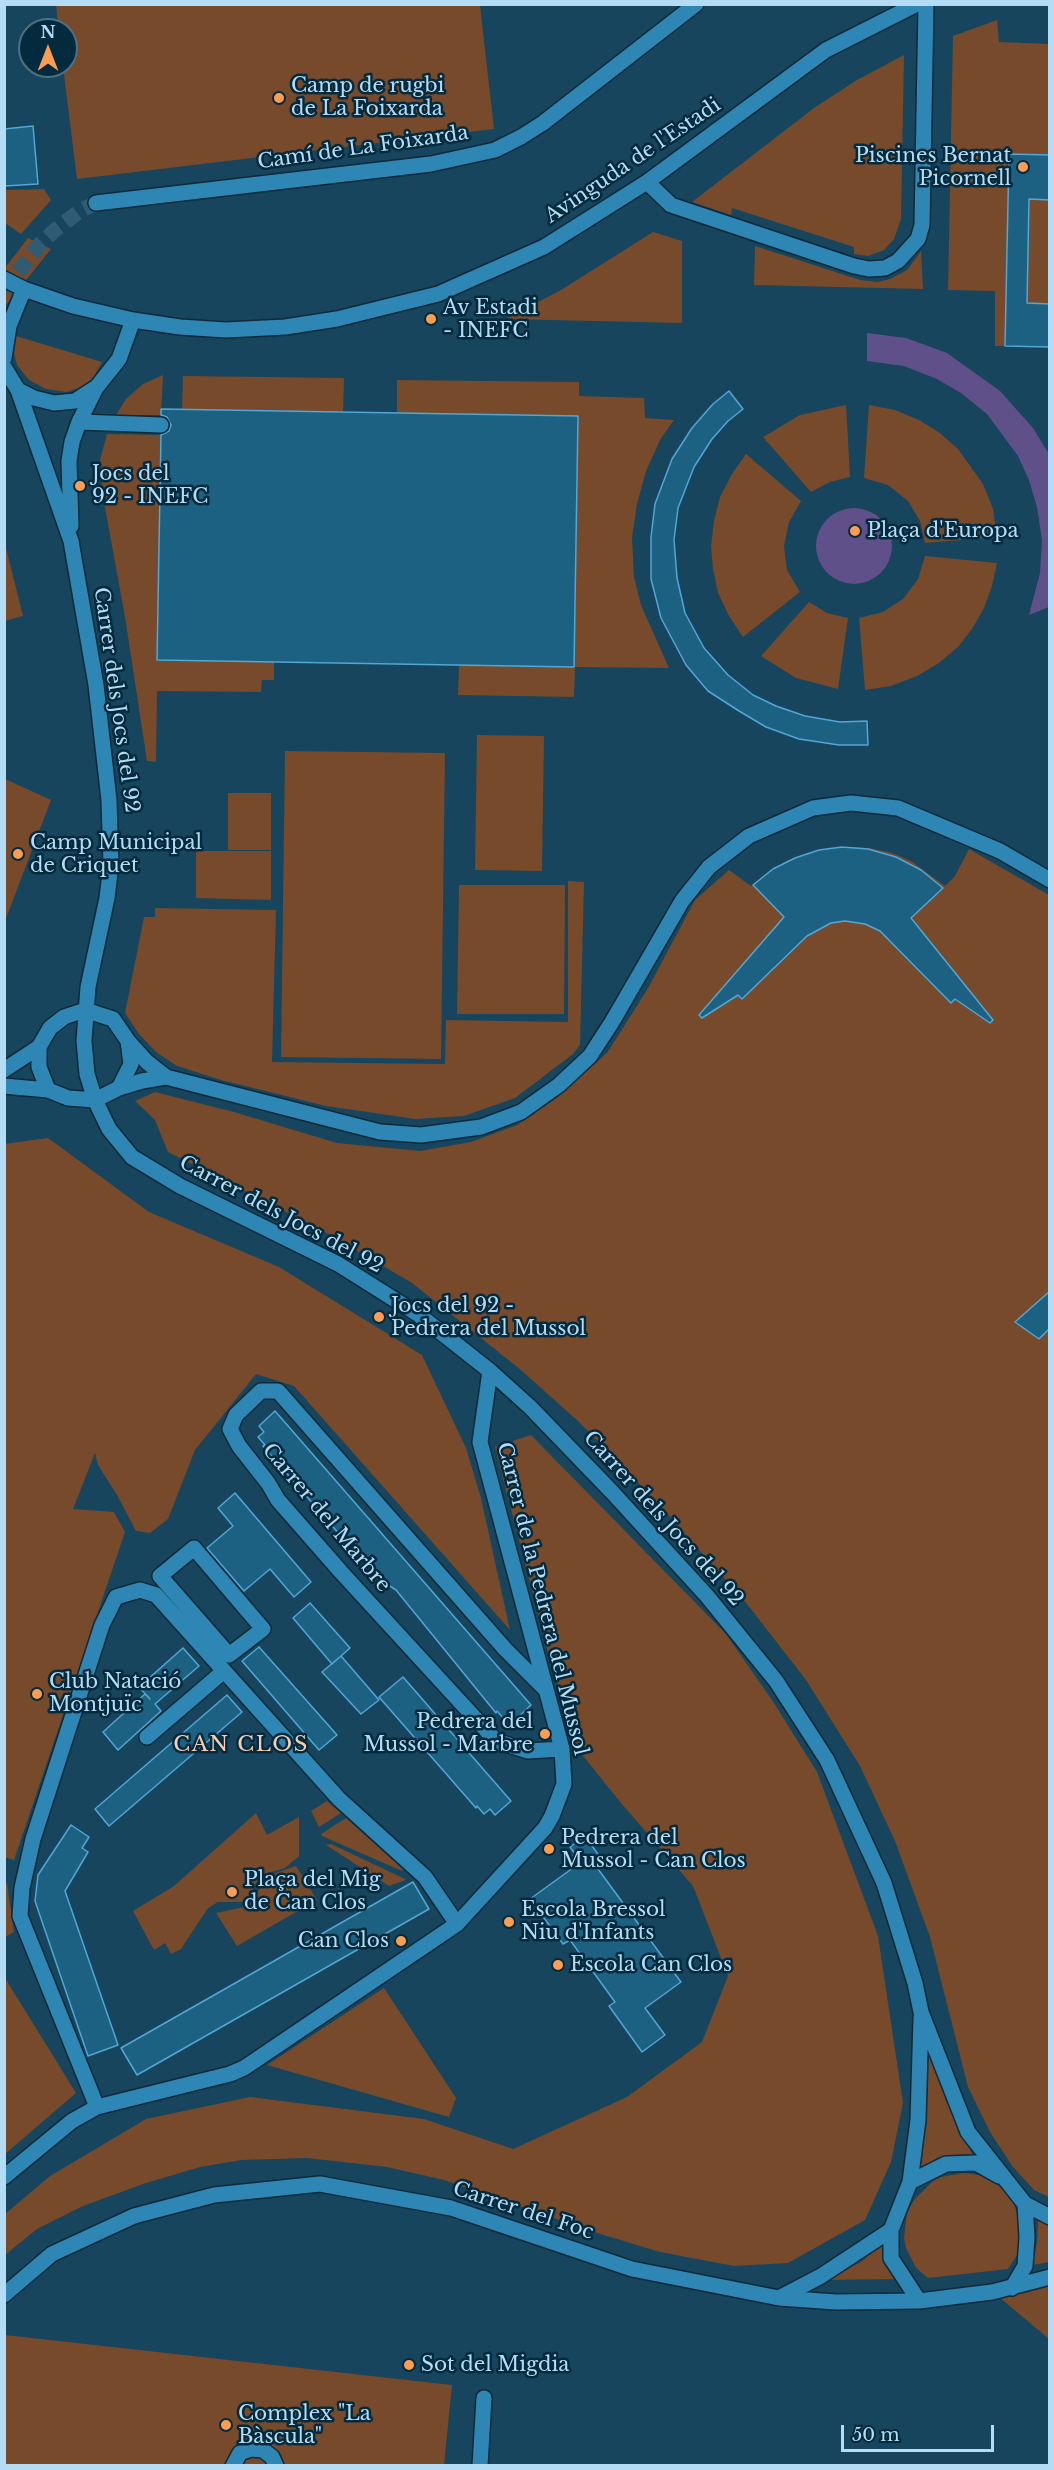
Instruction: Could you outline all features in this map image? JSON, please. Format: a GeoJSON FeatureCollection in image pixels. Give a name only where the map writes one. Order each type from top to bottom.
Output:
{"type":"FeatureCollection","features":[{"type":"Feature","properties":{"kind":"street","name":"Camí de La Foixarda"},"geometry":{"type":"LineString","coordinates":[[96,203],[431,164],[495,150],[543,123],[696,4]]}},
{"type":"Feature","properties":{"kind":"street","name":"Avinguda de l'Estadi"},"geometry":{"type":"LineString","coordinates":[[4,279],[24,289],[73,306],[133,320],[226,330],[285,327],[366,314],[428,297],[544,247],[647,182],[826,50],[917,4]]}},
{"type":"Feature","properties":{"kind":"street"},"geometry":{"type":"LineString","coordinates":[[647,182],[671,205],[854,266],[869,269],[885,268],[898,261],[918,239],[922,225],[926,4]]}},
{"type":"Feature","properties":{"kind":"street"},"geometry":{"type":"LineString","coordinates":[[4,358],[9,326],[24,289]]}},
{"type":"Feature","properties":{"kind":"street"},"geometry":{"type":"LineString","coordinates":[[71,541],[69,461],[72,442],[96,388],[119,359],[133,320]]}},
{"type":"Feature","properties":{"kind":"street"},"geometry":{"type":"LineString","coordinates":[[4,367],[18,390],[71,541]]}},
{"type":"Feature","properties":{"kind":"street"},"geometry":{"type":"LineString","coordinates":[[18,390],[34,398],[54,403],[75,401],[96,388]]}},
{"type":"Feature","properties":{"kind":"street"},"geometry":{"type":"LineString","coordinates":[[79,422],[161,425]]}},
{"type":"Feature","properties":{"kind":"street","name":"Carrer dels Jocs del 92"},"geometry":{"type":"LineString","coordinates":[[71,541],[96,685],[112,832],[107,898],[88,987],[84,1041],[87,1074],[95,1100],[109,1129],[132,1157],[180,1186],[338,1264],[419,1315],[490,1371],[530,1407],[612,1492],[707,1596],[776,1681],[827,1760],[884,1883],[915,1983],[921,2012]]}},
{"type":"Feature","properties":{"kind":"street"},"geometry":{"type":"LineString","coordinates":[[4,1086],[48,1090],[68,1098],[95,1100],[120,1088],[166,1077],[380,1132],[421,1135],[481,1127],[521,1112],[559,1085],[590,1056],[682,901],[709,867],[749,836],[813,808],[851,803],[898,808],[1000,851],[1050,880]]}},
{"type":"Feature","properties":{"kind":"street"},"geometry":{"type":"LineString","coordinates":[[4,1070],[39,1047],[50,1028],[63,1017],[85,1010],[113,1019],[128,1041],[166,1077]]}},
{"type":"Feature","properties":{"kind":"street"},"geometry":{"type":"LineString","coordinates":[[120,1088],[131,1064],[128,1041]]}},
{"type":"Feature","properties":{"kind":"street"},"geometry":{"type":"LineString","coordinates":[[39,1047],[39,1067],[48,1090]]}},
{"type":"Feature","properties":{"kind":"street","name":"Carrer de la Pedrera del Mussol"},"geometry":{"type":"LineString","coordinates":[[4,2177],[72,2121],[97,2107],[230,2074],[244,2068],[457,1924],[544,1828],[552,1816],[564,1784],[562,1749],[480,1442],[490,1371]]}},
{"type":"Feature","properties":{"kind":"street","name":"Carrer del Marbre"},"geometry":{"type":"LineString","coordinates":[[547,1690],[505,1649],[278,1391],[261,1391],[236,1415],[230,1429],[239,1446],[279,1500],[341,1572],[496,1740],[528,1751],[562,1749]]}},
{"type":"Feature","properties":{"kind":"street"},"geometry":{"type":"LineString","coordinates":[[194,1548],[263,1629],[229,1655],[160,1576],[194,1548]]}},
{"type":"Feature","properties":{"kind":"street"},"geometry":{"type":"LineString","coordinates":[[97,2107],[20,1916],[22,1888],[33,1839],[102,1625],[116,1597],[140,1590],[156,1595],[339,1800],[425,1876],[457,1924]]}},
{"type":"Feature","properties":{"kind":"street"},"geometry":{"type":"LineString","coordinates":[[147,1737],[224,1671]]}},
{"type":"Feature","properties":{"kind":"street"},"geometry":{"type":"LineString","coordinates":[[921,2012],[968,2132],[1025,2204],[1050,2217]]}},
{"type":"Feature","properties":{"kind":"street"},"geometry":{"type":"LineString","coordinates":[[919,2301],[891,2258],[891,2230],[910,2182],[918,2120],[921,2012]]}},
{"type":"Feature","properties":{"kind":"street"},"geometry":{"type":"LineString","coordinates":[[910,2182],[946,2164],[956,2163],[976,2163],[1005,2179]]}},
{"type":"Feature","properties":{"kind":"street","name":"Carrer del Foc"},"geometry":{"type":"LineString","coordinates":[[4,2295],[52,2254],[134,2216],[214,2195],[320,2184],[451,2208],[632,2269],[779,2298],[836,2302],[919,2301],[993,2292],[1050,2277]]}},
{"type":"Feature","properties":{"kind":"street"},"geometry":{"type":"LineString","coordinates":[[1012,2288],[1025,2265],[1027,2236],[1025,2204]]}},
{"type":"Feature","properties":{"kind":"street"},"geometry":{"type":"LineString","coordinates":[[779,2298],[841,2264],[891,2230]]}},
{"type":"Feature","properties":{"kind":"street"},"geometry":{"type":"LineString","coordinates":[[480,2466],[484,2398]]}},
{"type":"Feature","properties":{"kind":"street"},"geometry":{"type":"LineString","coordinates":[[232,2466],[240,2453],[251,2449],[262,2450],[272,2457],[276,2466]]}},
{"type":"Feature","properties":{"kind":"shaded area","name":"Camp de rugbi de La Foixarda"},"geometry":{"type":"Polygon","coordinates":[[[56,5],[480,5],[494,129],[77,179],[64,78],[78,78],[78,18],[58,18],[56,5]]]}},
{"type":"Feature","properties":{"kind":"shaded area"},"geometry":{"type":"Polygon","coordinates":[[[997,20],[999,42],[1049,44],[1049,347],[995,346],[995,291],[948,290],[953,36],[997,20]]]}},
{"type":"Feature","properties":{"kind":"shaded area"},"geometry":{"type":"Polygon","coordinates":[[[904,55],[901,219],[894,239],[884,250],[868,256],[854,254],[854,247],[732,208],[731,215],[692,202],[814,108],[857,80],[904,55]]]}},
{"type":"Feature","properties":{"kind":"shaded area"},"geometry":{"type":"Polygon","coordinates":[[[44,189],[51,200],[21,234],[5,223],[5,190],[44,189]]]}},
{"type":"Feature","properties":{"kind":"shaded area"},"geometry":{"type":"Polygon","coordinates":[[[653,232],[682,241],[682,323],[506,319],[561,290],[653,232]]]}},
{"type":"Feature","properties":{"kind":"shaded area"},"geometry":{"type":"Polygon","coordinates":[[[28,238],[51,249],[5,306],[5,268],[28,238]]]}},
{"type":"Feature","properties":{"kind":"shaded area"},"geometry":{"type":"Polygon","coordinates":[[[755,246],[860,280],[877,282],[890,279],[907,270],[921,251],[923,289],[754,285],[755,246]]]}},
{"type":"Feature","properties":{"kind":"shaded area"},"geometry":{"type":"Polygon","coordinates":[[[867,333],[906,338],[947,353],[1000,391],[1033,428],[1049,454],[1049,607],[1029,615],[1040,573],[1042,540],[1037,507],[1029,480],[1018,456],[987,414],[961,393],[937,379],[904,366],[867,361],[867,333]]]}},
{"type":"Feature","properties":{"kind":"shaded area"},"geometry":{"type":"Polygon","coordinates":[[[16,336],[102,362],[93,378],[82,387],[66,392],[46,389],[29,380],[17,365],[13,350],[16,336]]]}},
{"type":"Feature","properties":{"kind":"shaded area"},"geometry":{"type":"Polygon","coordinates":[[[163,375],[161,415],[116,415],[126,399],[143,384],[163,375]]]}},
{"type":"Feature","properties":{"kind":"shaded area"},"geometry":{"type":"Polygon","coordinates":[[[183,376],[344,378],[343,412],[182,410],[183,376]]]}},
{"type":"Feature","properties":{"kind":"shaded area"},"geometry":{"type":"Polygon","coordinates":[[[397,380],[579,382],[579,396],[644,398],[645,418],[674,420],[660,440],[646,471],[637,504],[632,538],[634,577],[641,605],[669,668],[575,667],[574,697],[458,695],[459,665],[574,666],[578,416],[397,413],[397,380]]]}},
{"type":"Feature","properties":{"kind":"shaded area"},"geometry":{"type":"Polygon","coordinates":[[[846,405],[850,477],[830,482],[811,492],[763,437],[800,415],[846,405]]]}},
{"type":"Feature","properties":{"kind":"shaded area"},"geometry":{"type":"Polygon","coordinates":[[[869,405],[895,410],[919,420],[940,433],[958,449],[983,484],[993,509],[997,537],[925,543],[920,521],[908,501],[888,485],[864,478],[869,405]]]}},
{"type":"Feature","properties":{"kind":"shaded area"},"geometry":{"type":"Polygon","coordinates":[[[107,434],[161,435],[157,660],[274,662],[274,680],[262,680],[261,692],[157,691],[156,762],[147,761],[125,617],[104,502],[100,460],[107,434]]]}},
{"type":"Feature","properties":{"kind":"shaded area"},"geometry":{"type":"Polygon","coordinates":[[[746,454],[801,501],[789,522],[784,546],[787,570],[800,592],[743,637],[718,593],[711,546],[720,497],[746,454]]]}},
{"type":"Feature","properties":{"kind":"shaded area"},"geometry":{"type":"Polygon","coordinates":[[[847,508],[861,508],[875,514],[886,525],[892,539],[889,561],[881,573],[861,584],[847,584],[833,578],[822,567],[816,553],[816,539],[822,525],[833,514],[847,508]]]}},
{"type":"Feature","properties":{"kind":"shaded area"},"geometry":{"type":"Polygon","coordinates":[[[5,544],[23,616],[4,621],[5,544]]]}},
{"type":"Feature","properties":{"kind":"shaded area"},"geometry":{"type":"Polygon","coordinates":[[[925,556],[997,563],[984,608],[958,647],[939,663],[917,676],[891,686],[865,690],[859,618],[883,612],[903,599],[918,579],[925,556]]]}},
{"type":"Feature","properties":{"kind":"shaded area"},"geometry":{"type":"Polygon","coordinates":[[[809,602],[827,613],[848,618],[838,689],[796,678],[761,656],[809,602]]]}},
{"type":"Feature","properties":{"kind":"shaded area"},"geometry":{"type":"Polygon","coordinates":[[[477,735],[544,736],[542,871],[475,870],[477,735]]]}},
{"type":"Feature","properties":{"kind":"shaded area"},"geometry":{"type":"Polygon","coordinates":[[[285,751],[445,753],[441,1059],[281,1057],[285,751]]]}},
{"type":"Feature","properties":{"kind":"shaded area","name":"Camp Municipal de Criquet"},"geometry":{"type":"Polygon","coordinates":[[[5,779],[51,800],[5,921],[5,779]]]}},
{"type":"Feature","properties":{"kind":"shaded area"},"geometry":{"type":"Polygon","coordinates":[[[228,793],[271,793],[271,850],[228,850],[228,793]]]}},
{"type":"Feature","properties":{"kind":"shaded area"},"geometry":{"type":"Polygon","coordinates":[[[848,847],[869,848],[892,853],[911,861],[945,886],[955,876],[969,849],[1049,895],[1049,2197],[1034,2190],[1013,2167],[990,2132],[968,2087],[930,1937],[895,1841],[860,1766],[806,1680],[747,1604],[656,1501],[580,1423],[521,1370],[412,1283],[318,1228],[168,1152],[155,1120],[135,1101],[155,1092],[234,1112],[337,1143],[420,1151],[471,1142],[517,1125],[554,1100],[607,1053],[647,990],[695,900],[729,870],[751,886],[769,871],[787,861],[807,853],[848,847]]]}},
{"type":"Feature","properties":{"kind":"shaded area"},"geometry":{"type":"Polygon","coordinates":[[[196,851],[271,851],[271,900],[196,898],[196,851]]]}},
{"type":"Feature","properties":{"kind":"shaded area"},"geometry":{"type":"Polygon","coordinates":[[[568,881],[584,882],[580,1045],[573,1054],[515,1098],[464,1116],[415,1119],[326,1106],[221,1080],[177,1066],[156,1052],[139,1034],[125,1013],[144,917],[155,917],[155,908],[276,910],[272,1062],[445,1064],[446,1020],[568,1022],[568,881]]]}},
{"type":"Feature","properties":{"kind":"shaded area"},"geometry":{"type":"Polygon","coordinates":[[[459,885],[565,885],[564,1014],[457,1014],[459,885]]]}},
{"type":"Feature","properties":{"kind":"shaded area"},"geometry":{"type":"Polygon","coordinates":[[[48,1138],[149,1212],[279,1267],[422,1355],[466,1448],[481,1498],[510,1630],[294,1386],[256,1374],[195,1450],[168,1519],[150,1533],[136,1531],[98,1465],[95,1453],[73,1509],[114,1512],[125,1532],[14,1860],[4,1857],[4,1144],[48,1138]]]}},
{"type":"Feature","properties":{"kind":"shaded area"},"geometry":{"type":"Polygon","coordinates":[[[531,1435],[726,1634],[774,1703],[817,1772],[878,1936],[903,2103],[891,2162],[865,2220],[788,2263],[734,2266],[660,2252],[597,2233],[444,2180],[387,2167],[307,2158],[242,2160],[200,2167],[143,2184],[83,2206],[37,2229],[5,2255],[5,2214],[50,2176],[146,2119],[250,2097],[424,2119],[513,2149],[627,2097],[702,2042],[728,1976],[693,1886],[576,1747],[547,1648],[495,1447],[531,1435]]]}},
{"type":"Feature","properties":{"kind":"shaded area"},"geometry":{"type":"Polygon","coordinates":[[[327,1801],[341,1813],[319,1827],[311,1811],[327,1801]]]}},
{"type":"Feature","properties":{"kind":"shaded area"},"geometry":{"type":"Polygon","coordinates":[[[256,1813],[267,1835],[299,1817],[299,1856],[285,1868],[261,1875],[245,1902],[218,1902],[208,1908],[181,1949],[171,1954],[165,1943],[154,1950],[133,1911],[174,1886],[256,1813]]]}},
{"type":"Feature","properties":{"kind":"shaded area"},"geometry":{"type":"Polygon","coordinates":[[[346,1818],[403,1869],[402,1871],[322,1836],[321,1834],[346,1818]]]}},
{"type":"Feature","properties":{"kind":"shaded area"},"geometry":{"type":"Polygon","coordinates":[[[331,1844],[406,1880],[389,1886],[326,1845],[331,1844]]]}},
{"type":"Feature","properties":{"kind":"shaded area"},"geometry":{"type":"Polygon","coordinates":[[[296,1866],[317,1900],[237,1946],[216,1913],[249,1906],[267,1876],[296,1866]]]}},
{"type":"Feature","properties":{"kind":"shaded area"},"geometry":{"type":"Polygon","coordinates":[[[7,1883],[14,1932],[5,1937],[5,1884],[7,1883]]]}},
{"type":"Feature","properties":{"kind":"shaded area"},"geometry":{"type":"Polygon","coordinates":[[[5,1978],[76,2093],[4,2154],[5,1978]]]}},
{"type":"Feature","properties":{"kind":"shaded area"},"geometry":{"type":"Polygon","coordinates":[[[384,1988],[456,2098],[449,2117],[267,2065],[384,1988]]]}},
{"type":"Feature","properties":{"kind":"shaded area"},"geometry":{"type":"Polygon","coordinates":[[[929,2047],[947,2103],[973,2156],[939,2157],[919,2169],[926,2126],[928,2066],[926,2048],[929,2047]]]}},
{"type":"Feature","properties":{"kind":"shaded area"},"geometry":{"type":"Polygon","coordinates":[[[963,2173],[979,2175],[997,2184],[1012,2199],[1020,2222],[1017,2255],[1008,2269],[928,2278],[916,2268],[906,2248],[904,2238],[907,2213],[914,2200],[933,2181],[941,2177],[963,2173]]]}},
{"type":"Feature","properties":{"kind":"shaded area"},"geometry":{"type":"Polygon","coordinates":[[[1038,2220],[1049,2224],[1049,2262],[1033,2265],[1037,2242],[1038,2220]]]}},
{"type":"Feature","properties":{"kind":"shaded area"},"geometry":{"type":"Polygon","coordinates":[[[882,2243],[885,2264],[894,2279],[824,2280],[861,2262],[882,2243]]]}},
{"type":"Feature","properties":{"kind":"shaded area"},"geometry":{"type":"Polygon","coordinates":[[[1049,2277],[1049,2339],[993,2292],[1049,2277]]]}},
{"type":"Feature","properties":{"kind":"shaded area","name":"Complex \"La Bàscula\""},"geometry":{"type":"Polygon","coordinates":[[[5,2335],[452,2385],[444,2465],[5,2466],[5,2335]]]}},
{"type":"Feature","properties":{"kind":"building"},"geometry":{"type":"Polygon","coordinates":[[[33,126],[38,184],[4,186],[4,129],[33,126]]]}},
{"type":"Feature","properties":{"kind":"building"},"geometry":{"type":"Polygon","coordinates":[[[1009,154],[1050,155],[1050,200],[1029,199],[1027,303],[1050,304],[1050,347],[1005,346],[1009,154]]]}},
{"type":"Feature","properties":{"kind":"building"},"geometry":{"type":"Polygon","coordinates":[[[729,391],[743,409],[728,421],[712,439],[694,467],[678,508],[674,540],[677,578],[685,613],[704,648],[728,675],[753,695],[805,716],[840,722],[867,721],[868,745],[839,745],[799,739],[766,727],[739,711],[708,691],[686,665],[661,618],[651,579],[651,537],[655,504],[672,459],[692,428],[713,404],[729,391]]]}},
{"type":"Feature","properties":{"kind":"building"},"geometry":{"type":"Polygon","coordinates":[[[161,409],[578,416],[574,667],[157,660],[161,435],[169,431],[171,425],[167,417],[161,415],[161,409]]]}},
{"type":"Feature","properties":{"kind":"building"},"geometry":{"type":"Polygon","coordinates":[[[842,847],[868,849],[896,857],[921,870],[943,888],[911,918],[993,1020],[990,1023],[955,999],[951,1003],[880,931],[865,924],[845,921],[831,923],[807,936],[742,999],[738,995],[702,1018],[699,1015],[784,917],[753,885],[773,869],[795,858],[819,850],[842,847]]]}},
{"type":"Feature","properties":{"kind":"building"},"geometry":{"type":"Polygon","coordinates":[[[1050,1291],[1050,1328],[1039,1339],[1015,1322],[1050,1291]]]}},
{"type":"Feature","properties":{"kind":"building"},"geometry":{"type":"Polygon","coordinates":[[[275,1411],[531,1705],[515,1720],[510,1714],[504,1719],[497,1711],[496,1713],[396,1590],[377,1578],[379,1576],[364,1558],[348,1540],[346,1542],[263,1446],[265,1445],[258,1437],[264,1432],[259,1426],[275,1411]]]}},
{"type":"Feature","properties":{"kind":"building"},"geometry":{"type":"Polygon","coordinates":[[[235,1493],[311,1582],[294,1597],[270,1569],[244,1591],[207,1548],[233,1526],[218,1508],[235,1493]]]}},
{"type":"Feature","properties":{"kind":"building"},"geometry":{"type":"Polygon","coordinates":[[[310,1603],[350,1648],[332,1664],[293,1618],[310,1603]]]}},
{"type":"Feature","properties":{"kind":"building"},"geometry":{"type":"Polygon","coordinates":[[[259,1647],[337,1735],[319,1750],[242,1661],[259,1647]]]}},
{"type":"Feature","properties":{"kind":"building"},"geometry":{"type":"Polygon","coordinates":[[[183,1648],[199,1666],[155,1704],[161,1711],[118,1750],[103,1732],[145,1694],[150,1699],[139,1687],[183,1648]]]}},
{"type":"Feature","properties":{"kind":"building"},"geometry":{"type":"Polygon","coordinates":[[[341,1656],[379,1700],[361,1714],[322,1672],[341,1656]]]}},
{"type":"Feature","properties":{"kind":"building"},"geometry":{"type":"Polygon","coordinates":[[[403,1677],[511,1801],[495,1815],[490,1809],[484,1814],[477,1806],[476,1808],[379,1697],[403,1677]]]}},
{"type":"Feature","properties":{"kind":"building"},"geometry":{"type":"Polygon","coordinates":[[[227,1695],[242,1712],[109,1826],[95,1809],[227,1695]]]}},
{"type":"Feature","properties":{"kind":"building"},"geometry":{"type":"Polygon","coordinates":[[[71,1825],[89,1837],[82,1848],[88,1852],[65,1891],[118,2045],[88,2056],[35,1901],[38,1875],[71,1825]]]}},
{"type":"Feature","properties":{"kind":"building"},"geometry":{"type":"Polygon","coordinates":[[[585,1836],[605,1864],[598,1869],[681,1982],[645,2008],[665,2035],[642,2052],[609,2006],[615,2002],[570,1940],[563,1944],[530,1899],[577,1865],[571,1857],[575,1854],[570,1847],[585,1836]]]}},
{"type":"Feature","properties":{"kind":"building"},"geometry":{"type":"Polygon","coordinates":[[[413,1882],[429,1909],[137,2075],[121,2048],[413,1882]]]}},
{"type":"Feature","properties":{"kind":"tunnel"},"geometry":{"type":"LineString","coordinates":[[4,290],[40,244],[80,211],[96,203]]}},
{"type":"Feature","properties":{"kind":"place","name":"Camp de rugbi de La Foixarda"},"geometry":{"type":"Point","coordinates":[279,98]}},
{"type":"Feature","properties":{"kind":"place","name":"Piscines Bernat Picornell"},"geometry":{"type":"Point","coordinates":[1023,167]}},
{"type":"Feature","properties":{"kind":"place","name":"Av Estadi - INEFC"},"geometry":{"type":"Point","coordinates":[431,319]}},
{"type":"Feature","properties":{"kind":"place","name":"Jocs del 92 - INEFC"},"geometry":{"type":"Point","coordinates":[80,486]}},
{"type":"Feature","properties":{"kind":"place","name":"Plaça d'Europa"},"geometry":{"type":"Point","coordinates":[855,531]}},
{"type":"Feature","properties":{"kind":"place","name":"Camp Municipal de Criquet"},"geometry":{"type":"Point","coordinates":[18,854]}},
{"type":"Feature","properties":{"kind":"place","name":"Jocs del 92 - Pedrera del Mussol"},"geometry":{"type":"Point","coordinates":[379,1317]}},
{"type":"Feature","properties":{"kind":"place","name":"Club Natació Montjuïc"},"geometry":{"type":"Point","coordinates":[37,1694]}},
{"type":"Feature","properties":{"kind":"place","name":"Pedrera del Mussol - Marbre"},"geometry":{"type":"Point","coordinates":[545,1734]}},
{"type":"Feature","properties":{"kind":"place","name":"Pedrera del Mussol - Can Clos"},"geometry":{"type":"Point","coordinates":[549,1849]}},
{"type":"Feature","properties":{"kind":"place","name":"Plaça del Mig de Can Clos"},"geometry":{"type":"Point","coordinates":[232,1892]}},
{"type":"Feature","properties":{"kind":"place","name":"Escola Bressol Niu d'Infants"},"geometry":{"type":"Point","coordinates":[509,1922]}},
{"type":"Feature","properties":{"kind":"place","name":"Can Clos"},"geometry":{"type":"Point","coordinates":[401,1941]}},
{"type":"Feature","properties":{"kind":"place","name":"Escola Can Clos"},"geometry":{"type":"Point","coordinates":[558,1965]}},
{"type":"Feature","properties":{"kind":"place","name":"Sot del Migdia"},"geometry":{"type":"Point","coordinates":[409,2365]}},
{"type":"Feature","properties":{"kind":"place","name":"Complex \"La Bàscula\""},"geometry":{"type":"Point","coordinates":[226,2425]}},
{"type":"Feature","properties":{"kind":"district","name":"CAN CLOS"},"geometry":{"type":"Point","coordinates":[241,1745]}}]}
